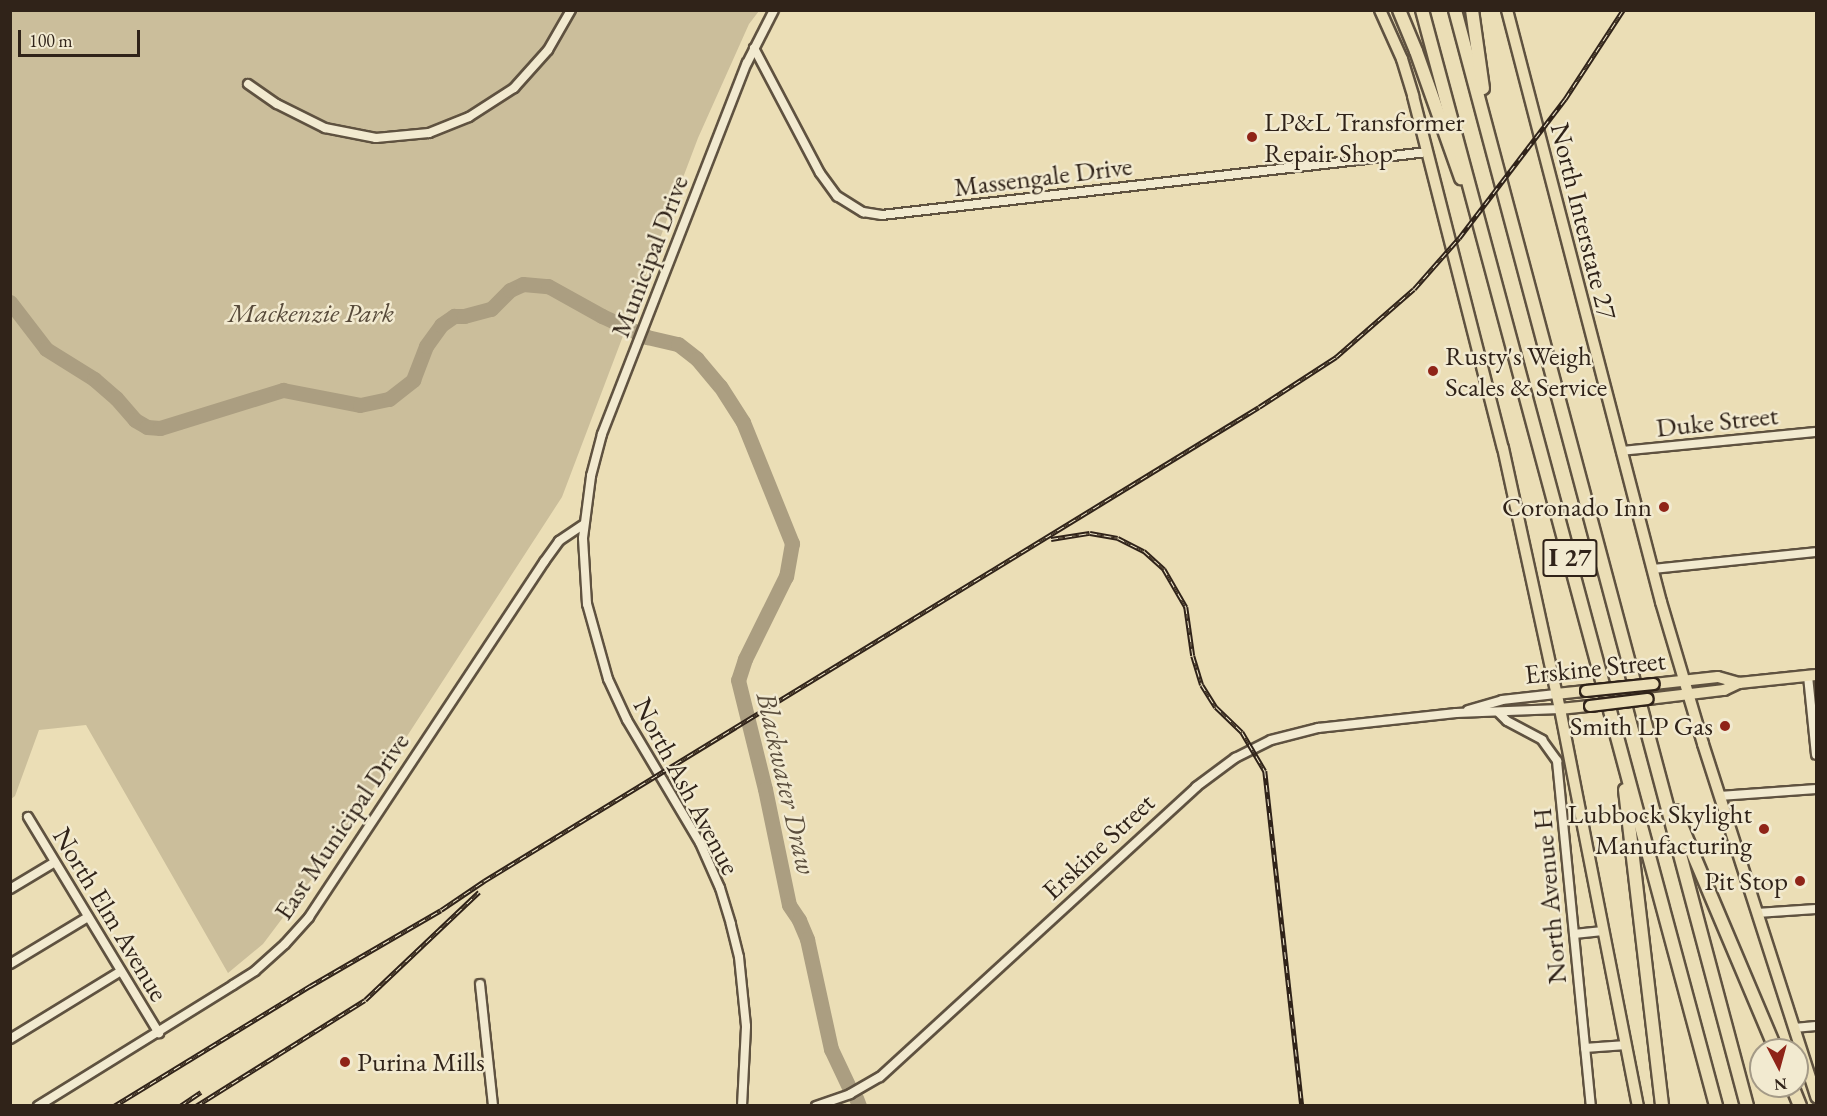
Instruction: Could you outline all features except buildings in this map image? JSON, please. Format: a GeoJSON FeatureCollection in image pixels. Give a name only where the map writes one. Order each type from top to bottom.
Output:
{"type":"FeatureCollection","features":[{"type":"Feature","properties":{"kind":"highway"},"geometry":{"type":"LineString","coordinates":[[1399,10],[1423,70],[1498,285]]}},
{"type":"Feature","properties":{"kind":"highway","name":"I 27"},"geometry":{"type":"LineString","coordinates":[[1422,10],[1498,285],[1716,1106]]}},
{"type":"Feature","properties":{"kind":"highway","name":"I 27"},"geometry":{"type":"LineString","coordinates":[[1455,10],[1747,1106]]}},
{"type":"Feature","properties":{"kind":"highway"},"geometry":{"type":"LineString","coordinates":[[1472,10],[1485,119]]}},
{"type":"Feature","properties":{"kind":"highway"},"geometry":{"type":"LineString","coordinates":[[1613,720],[1631,828],[1662,1106]]}},
{"type":"Feature","properties":{"kind":"highway"},"geometry":{"type":"LineString","coordinates":[[1660,776],[1771,1038]]}},
{"type":"Feature","properties":{"kind":"main road"},"geometry":{"type":"LineString","coordinates":[[1380,10],[1402,59],[1503,448],[1560,710],[1638,1106]]}},
{"type":"Feature","properties":{"kind":"main road","name":"North Interstate 27"},"geometry":{"type":"LineString","coordinates":[[1507,10],[1621,451],[1688,695],[1816,1097]]}},
{"type":"Feature","properties":{"kind":"main road","name":"Erskine Street"},"geometry":{"type":"LineString","coordinates":[[1560,710],[1724,690],[1739,683],[1812,675]]}},
{"type":"Feature","properties":{"kind":"main road","name":"Erskine Street"},"geometry":{"type":"LineString","coordinates":[[1556,694],[1718,677],[1739,683]]}},
{"type":"Feature","properties":{"kind":"street"},"geometry":{"type":"LineString","coordinates":[[248,84],[277,104],[325,128],[375,138],[429,133],[476,113],[514,88],[548,50],[571,10]]}},
{"type":"Feature","properties":{"kind":"street","name":"Municipal Drive"},"geometry":{"type":"LineString","coordinates":[[585,524],[595,458],[642,330],[754,48],[774,10]]}},
{"type":"Feature","properties":{"kind":"street","name":"Massengale Drive"},"geometry":{"type":"LineString","coordinates":[[754,48],[820,172],[837,196],[864,212],[882,215],[1427,152]]}},
{"type":"Feature","properties":{"kind":"street","name":"Duke Street"},"geometry":{"type":"LineString","coordinates":[[1621,451],[1816,432]]}},
{"type":"Feature","properties":{"kind":"street","name":"East Municipal Drive"},"geometry":{"type":"LineString","coordinates":[[39,1106],[255,971],[285,944],[309,917],[559,541],[585,524]]}},
{"type":"Feature","properties":{"kind":"street","name":"North Ash Avenue"},"geometry":{"type":"LineString","coordinates":[[585,524],[583,560],[587,604],[608,679],[627,720],[699,843],[720,888],[731,924],[739,957],[746,1026],[742,1106]]}},
{"type":"Feature","properties":{"kind":"street"},"geometry":{"type":"LineString","coordinates":[[1652,568],[1816,552]]}},
{"type":"Feature","properties":{"kind":"street"},"geometry":{"type":"LineString","coordinates":[[1812,675],[1816,755]]}},
{"type":"Feature","properties":{"kind":"street","name":"Erskine Street"},"geometry":{"type":"LineString","coordinates":[[1456,713],[1502,700],[1556,694]]}},
{"type":"Feature","properties":{"kind":"street","name":"Erskine Street"},"geometry":{"type":"LineString","coordinates":[[816,1106],[850,1094],[880,1077],[1189,793],[1235,758],[1271,740],[1318,728],[1456,713],[1560,710]]}},
{"type":"Feature","properties":{"kind":"street","name":"North Avenue H"},"geometry":{"type":"LineString","coordinates":[[1499,712],[1507,721],[1542,740],[1557,761],[1592,1106]]}},
{"type":"Feature","properties":{"kind":"street"},"geometry":{"type":"LineString","coordinates":[[1720,796],[1816,789]]}},
{"type":"Feature","properties":{"kind":"street","name":"North Elm Avenue"},"geometry":{"type":"LineString","coordinates":[[27,817],[159,1033]]}},
{"type":"Feature","properties":{"kind":"street"},"geometry":{"type":"LineString","coordinates":[[10,889],[55,862]]}},
{"type":"Feature","properties":{"kind":"street"},"geometry":{"type":"LineString","coordinates":[[1757,913],[1816,909]]}},
{"type":"Feature","properties":{"kind":"street"},"geometry":{"type":"LineString","coordinates":[[10,964],[88,917]]}},
{"type":"Feature","properties":{"kind":"street"},"geometry":{"type":"LineString","coordinates":[[1574,934],[1603,931]]}},
{"type":"Feature","properties":{"kind":"street"},"geometry":{"type":"LineString","coordinates":[[10,1039],[121,971]]}},
{"type":"Feature","properties":{"kind":"street"},"geometry":{"type":"LineString","coordinates":[[480,984],[493,1106]]}},
{"type":"Feature","properties":{"kind":"street"},"geometry":{"type":"LineString","coordinates":[[1794,1028],[1816,1026]]}},
{"type":"Feature","properties":{"kind":"street"},"geometry":{"type":"LineString","coordinates":[[1585,1048],[1626,1045]]}},
{"type":"Feature","properties":{"kind":"green space","name":"Mackenzie Park"},"geometry":{"type":"Polygon","coordinates":[[[11,11],[759,11],[749,24],[698,138],[562,497],[330,855],[263,944],[228,973],[86,725],[39,730],[15,796],[11,799],[11,11]]]}},
{"type":"Feature","properties":{"kind":"waterway","name":"Blackwater Draw"},"geometry":{"type":"LineString","coordinates":[[10,302],[46,349],[94,379],[116,398],[135,420],[147,427],[160,428],[283,390],[360,405],[389,399],[413,380],[426,346],[441,325],[454,316],[464,316],[491,309],[510,290],[523,284],[548,286],[602,316],[647,337],[678,344],[697,359],[720,386],[743,422],[792,543],[786,576],[745,659],[738,680],[765,789],[789,905],[799,920],[807,939],[831,1049],[849,1087]]}},
{"type":"Feature","properties":{"kind":"waterway","name":"Blackwater Draw"},"geometry":{"type":"LineString","coordinates":[[856,1098],[859,1106]]}},
{"type":"Feature","properties":{"kind":"railway"},"geometry":{"type":"LineString","coordinates":[[114,1106],[310,986],[441,910],[484,881],[1259,407],[1336,357],[1414,289],[1459,238],[1565,99],[1623,10]]}},
{"type":"Feature","properties":{"kind":"railway"},"geometry":{"type":"LineString","coordinates":[[1051,539],[1090,533],[1118,538],[1144,551],[1164,569],[1186,607],[1193,656],[1202,685],[1216,707],[1242,732],[1265,771],[1302,1106]]}},
{"type":"Feature","properties":{"kind":"railway"},"geometry":{"type":"LineString","coordinates":[[196,1106],[365,1000],[479,892]]}},
{"type":"Feature","properties":{"kind":"railway"},"geometry":{"type":"LineString","coordinates":[[180,1106],[201,1092]]}},
{"type":"Feature","properties":{"kind":"place","name":"LP&L Transformer Repair Shop"},"geometry":{"type":"Point","coordinates":[1252,137]}},
{"type":"Feature","properties":{"kind":"place","name":"Rusty's Weigh Scales & Service"},"geometry":{"type":"Point","coordinates":[1433,371]}},
{"type":"Feature","properties":{"kind":"place","name":"Coronado Inn"},"geometry":{"type":"Point","coordinates":[1664,507]}},
{"type":"Feature","properties":{"kind":"place","name":"Smith LP Gas"},"geometry":{"type":"Point","coordinates":[1725,726]}},
{"type":"Feature","properties":{"kind":"place","name":"Lubbock Skylight Manufacturing"},"geometry":{"type":"Point","coordinates":[1764,829]}},
{"type":"Feature","properties":{"kind":"place","name":"Pit Stop"},"geometry":{"type":"Point","coordinates":[1800,881]}},
{"type":"Feature","properties":{"kind":"place","name":"Purina Mills"},"geometry":{"type":"Point","coordinates":[345,1062]}}]}
